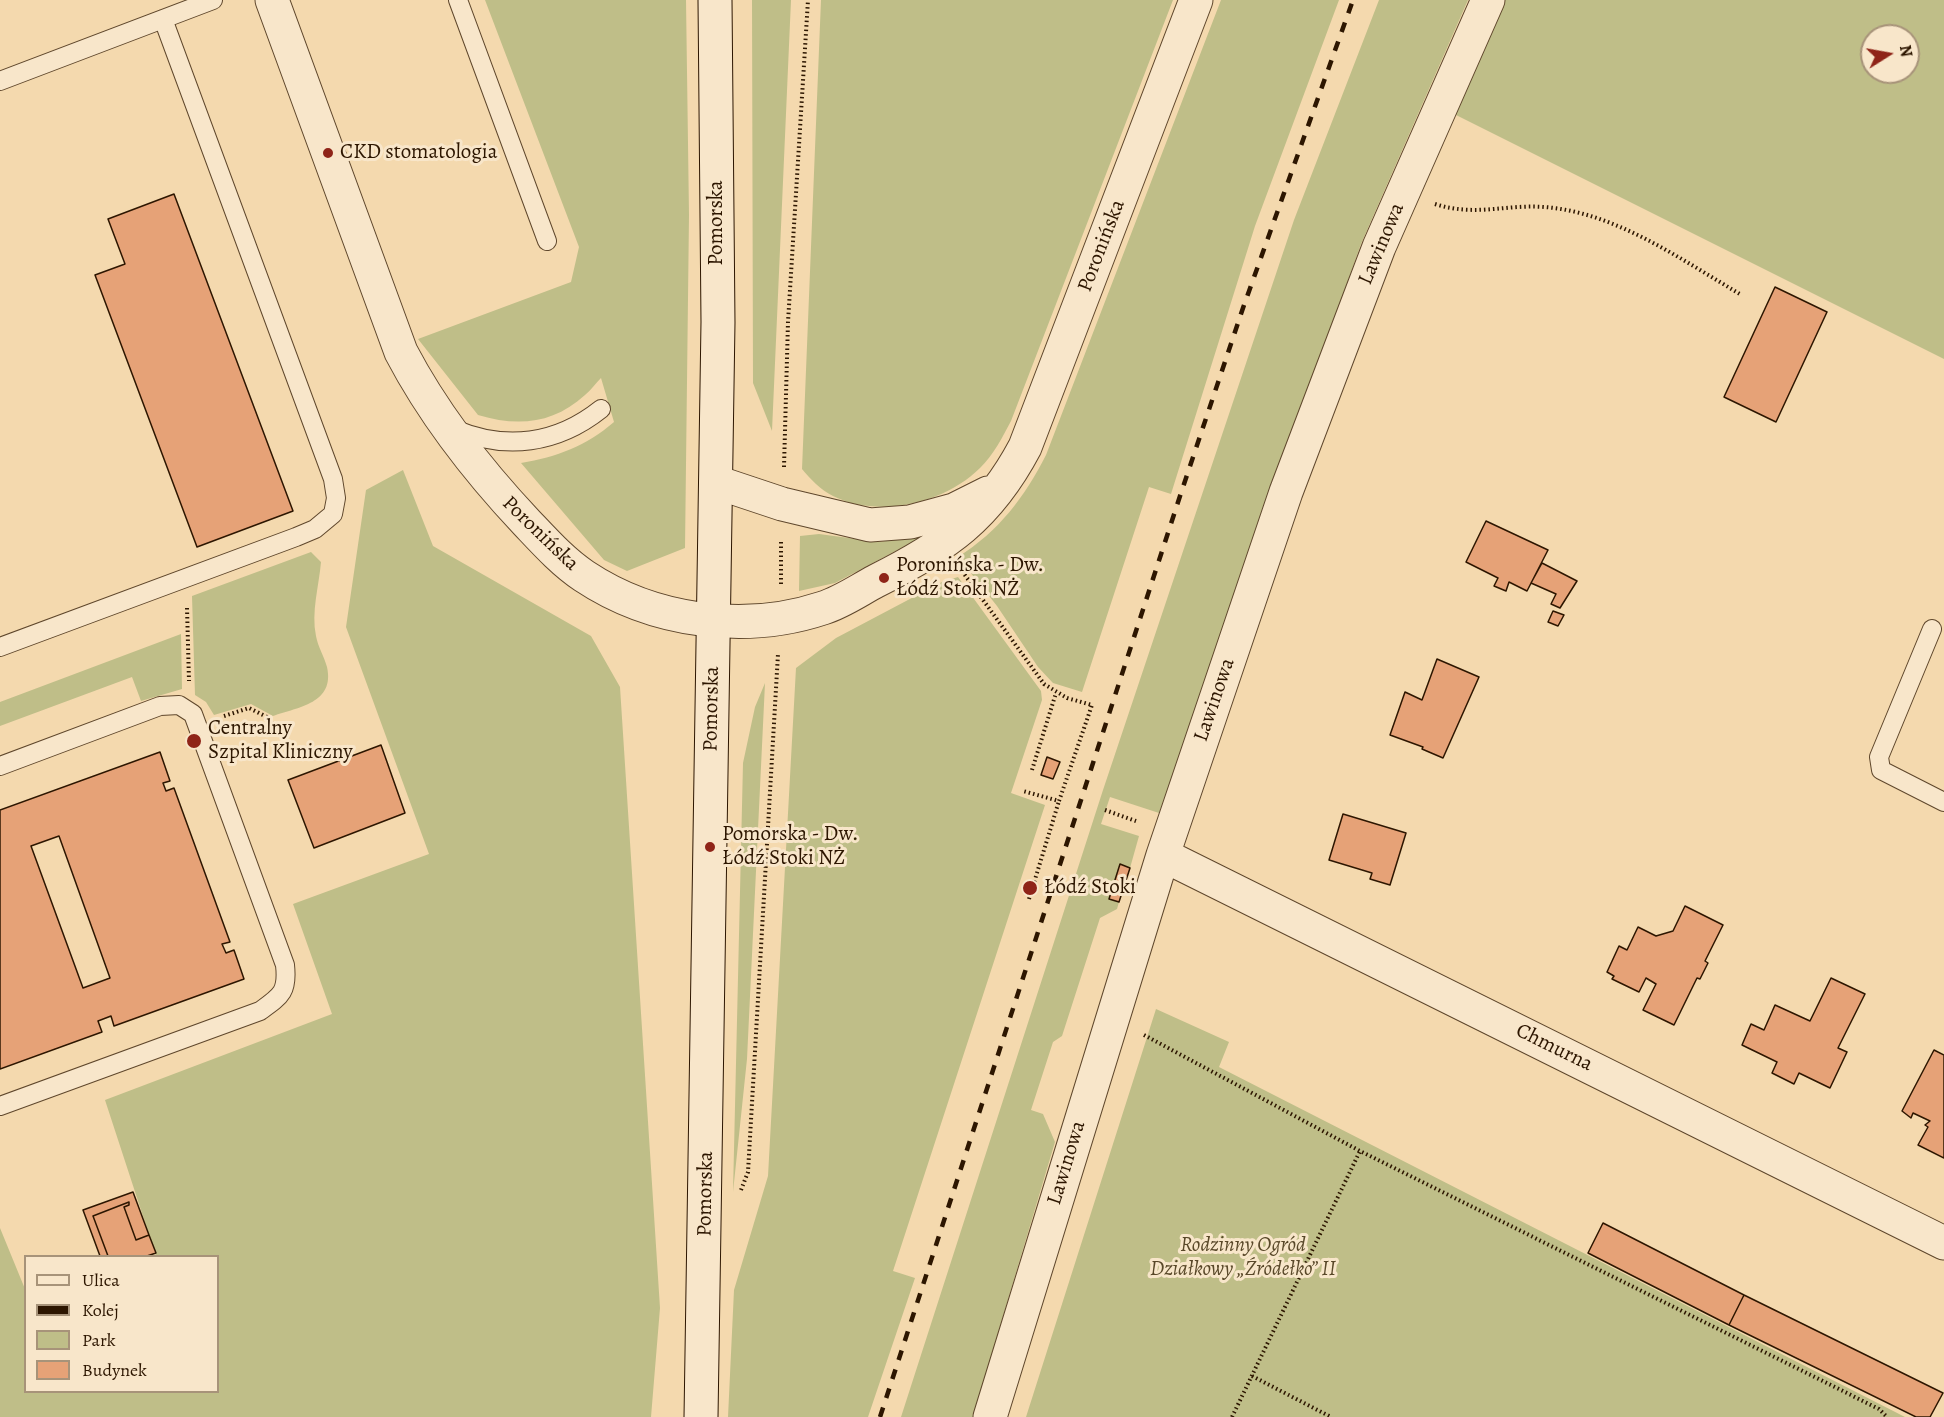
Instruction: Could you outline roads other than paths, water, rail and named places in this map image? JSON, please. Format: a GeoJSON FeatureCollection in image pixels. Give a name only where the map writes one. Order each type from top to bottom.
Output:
{"type":"FeatureCollection","features":[{"type":"Feature","properties":{"kind":"street","name":"Poronińska"},"geometry":{"type":"LineString","coordinates":[[272,0],[401,352],[421,390],[446,425],[498,492],[549,547],[582,575],[617,595],[661,611],[713,621],[745,622],[780,619],[825,608],[941,545],[972,521],[1000,487],[1025,447],[1196,0]]}},
{"type":"Feature","properties":{"kind":"street","name":"Pomorska"},"geometry":{"type":"LineString","coordinates":[[702,1417],[718,322],[715,0]]}},
{"type":"Feature","properties":{"kind":"street","name":"Lawinowa"},"geometry":{"type":"LineString","coordinates":[[990,1417],[1162,855],[1286,492],[1379,247],[1488,0]]}},
{"type":"Feature","properties":{"kind":"street"},"geometry":{"type":"LineString","coordinates":[[716,482],[782,504],[870,525],[900,523],[954,510],[1000,487]]}},
{"type":"Feature","properties":{"kind":"street","name":"Chmurna"},"geometry":{"type":"LineString","coordinates":[[1162,855],[1944,1243]]}},
{"type":"Feature","properties":{"kind":"lane"},"geometry":{"type":"LineString","coordinates":[[0,81],[213,0]]}},
{"type":"Feature","properties":{"kind":"lane"},"geometry":{"type":"LineString","coordinates":[[458,0],[547,241]]}},
{"type":"Feature","properties":{"kind":"lane"},"geometry":{"type":"LineString","coordinates":[[0,647],[315,529],[333,514],[336,498],[329,467],[163,19]]}},
{"type":"Feature","properties":{"kind":"lane"},"geometry":{"type":"LineString","coordinates":[[446,425],[471,436],[519,442],[540,440],[561,434],[582,424],[601,409]]}},
{"type":"Feature","properties":{"kind":"lane"},"geometry":{"type":"LineString","coordinates":[[1932,629],[1879,757],[1881,770],[1944,802]]}},
{"type":"Feature","properties":{"kind":"lane"},"geometry":{"type":"LineString","coordinates":[[0,766],[160,706],[179,705],[193,714],[199,725],[285,965],[287,984],[278,999],[260,1011],[0,1106]]}},
{"type":"Feature","properties":{"kind":"railway"},"geometry":{"type":"LineString","coordinates":[[880,1417],[1180,496],[1243,308],[1353,0]]}},
{"type":"Feature","properties":{"kind":"place","name":"CKD stomatologia"},"geometry":{"type":"Point","coordinates":[328,153]}},
{"type":"Feature","properties":{"kind":"place","name":"Poronińska - Dw. Łódź Stoki NŻ"},"geometry":{"type":"Point","coordinates":[884,578]}},
{"type":"Feature","properties":{"kind":"place","name":"Centralny Szpital Kliniczny"},"geometry":{"type":"Point","coordinates":[194,741]}},
{"type":"Feature","properties":{"kind":"place","name":"Pomorska - Dw. Łódź Stoki NŻ"},"geometry":{"type":"Point","coordinates":[710,847]}},
{"type":"Feature","properties":{"kind":"place","name":"Łódź Stoki"},"geometry":{"type":"Point","coordinates":[1030,888]}},
{"type":"Feature","properties":{"kind":"park label","name":"Rodzinny Ogród Działkowy „Źródełko” II"},"geometry":{"type":"Point","coordinates":[1243,1258]}}]}
